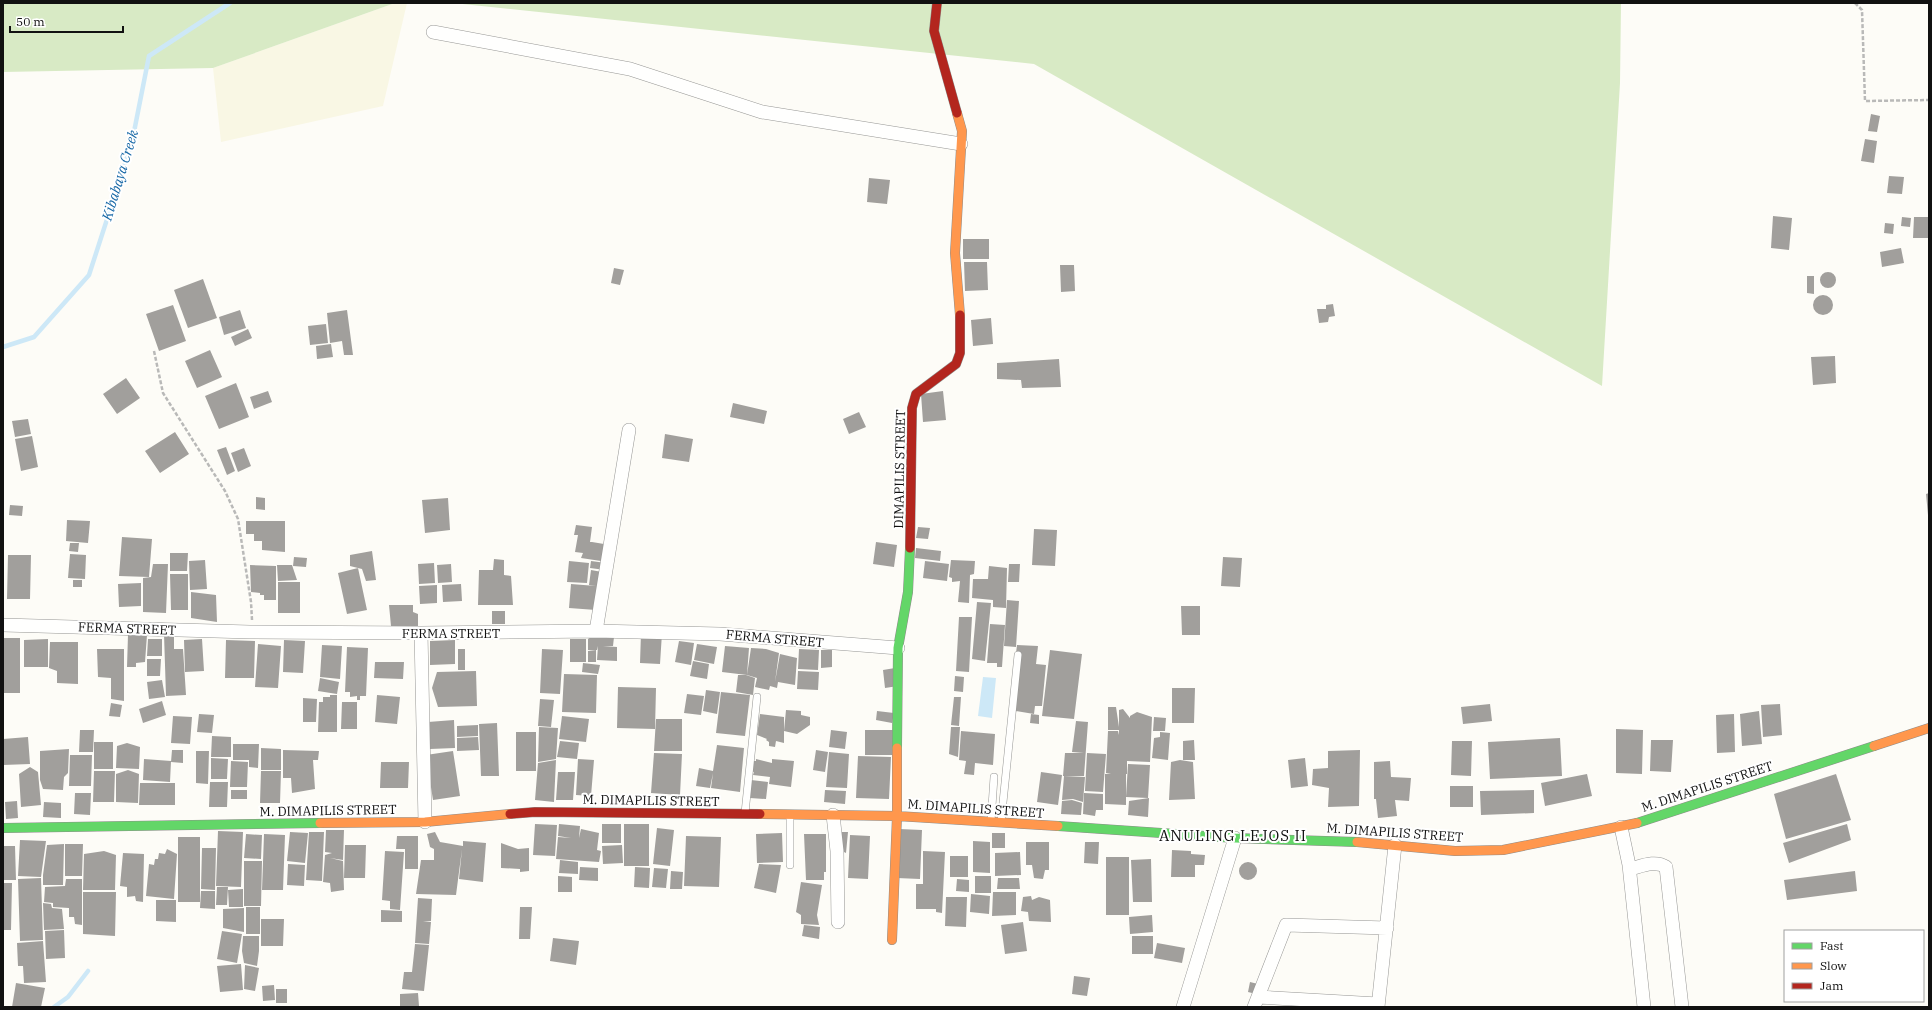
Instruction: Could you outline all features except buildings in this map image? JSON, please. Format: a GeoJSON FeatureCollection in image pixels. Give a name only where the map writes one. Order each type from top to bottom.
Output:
{"type":"FeatureCollection","features":[{"type":"Feature","properties":{"kind":"main road","name":"DIMAPILIS STREET"},"geometry":{"type":"LineString","coordinates":[[892,940],[897,816],[898,648],[908,592],[911,529],[912,408],[916,394],[956,364],[960,352],[961,333],[955,254],[956,201],[962,131],[934,31],[937,3]]}},
{"type":"Feature","properties":{"kind":"main road","name":"M. DIMAPILIS STREET"},"geometry":{"type":"LineString","coordinates":[[3,828],[425,822],[535,812],[790,814],[897,816],[1235,838],[1296,839],[1395,845],[1455,851],[1503,850],[1544,844],[1621,827],[1929,728]]}},
{"type":"Feature","properties":{"kind":"street"},"geometry":{"type":"LineString","coordinates":[[433,32],[630,69],[762,112],[961,144]]}},
{"type":"Feature","properties":{"kind":"street"},"geometry":{"type":"LineString","coordinates":[[596,631],[629,430]]}},
{"type":"Feature","properties":{"kind":"street","name":"FERMA STREET"},"geometry":{"type":"LineString","coordinates":[[3,625],[250,632],[422,633],[596,631],[720,634],[898,648]]}},
{"type":"Feature","properties":{"kind":"street"},"geometry":{"type":"LineString","coordinates":[[422,633],[425,822]]}},
{"type":"Feature","properties":{"kind":"street"},"geometry":{"type":"LineString","coordinates":[[833,815],[837,851],[838,922]]}},
{"type":"Feature","properties":{"kind":"street"},"geometry":{"type":"LineString","coordinates":[[1621,827],[1630,869],[1644,1007]]}},
{"type":"Feature","properties":{"kind":"street"},"geometry":{"type":"LineString","coordinates":[[1183,1007],[1235,838]]}},
{"type":"Feature","properties":{"kind":"street"},"geometry":{"type":"LineString","coordinates":[[1387,928],[1286,925],[1256,1002],[1378,1005],[1387,928],[1395,845]]}},
{"type":"Feature","properties":{"kind":"street"},"geometry":{"type":"LineString","coordinates":[[1630,869],[1652,863],[1661,864],[1666,867],[1682,1007]]}},
{"type":"Feature","properties":{"kind":"lane"},"geometry":{"type":"LineString","coordinates":[[1001,822],[1018,655]]}},
{"type":"Feature","properties":{"kind":"lane"},"geometry":{"type":"LineString","coordinates":[[744,814],[756,697]]}},
{"type":"Feature","properties":{"kind":"lane"},"geometry":{"type":"LineString","coordinates":[[991,822],[994,777]]}},
{"type":"Feature","properties":{"kind":"lane"},"geometry":{"type":"LineString","coordinates":[[790,814],[790,865]]}},
{"type":"Feature","properties":{"kind":"path"},"geometry":{"type":"LineString","coordinates":[[1855,3],[1862,10],[1866,101],[1929,100]]}},
{"type":"Feature","properties":{"kind":"path"},"geometry":{"type":"LineString","coordinates":[[154,351],[163,393],[225,491],[238,519],[253,616],[250,632]]}},
{"type":"Feature","properties":{"kind":"shaded area"},"geometry":{"type":"Polygon","coordinates":[[[395,3],[407,3],[383,106],[221,142],[213,68],[395,3]]]}},
{"type":"Feature","properties":{"kind":"green space"},"geometry":{"type":"Polygon","coordinates":[[[3,3],[395,3],[213,68],[3,72],[3,3]]]}},
{"type":"Feature","properties":{"kind":"green space"},"geometry":{"type":"Polygon","coordinates":[[[453,3],[1621,3],[1620,83],[1602,386],[1034,64],[453,3]]]}},
{"type":"Feature","properties":{"kind":"water"},"geometry":{"type":"Polygon","coordinates":[[[983,677],[996,678],[992,718],[978,716],[983,677]]]}},
{"type":"Feature","properties":{"kind":"waterway","name":"Kibabaya Creek"},"geometry":{"type":"LineString","coordinates":[[3,347],[34,337],[89,275],[132,142],[149,56],[230,3]]}},
{"type":"Feature","properties":{"kind":"waterway"},"geometry":{"type":"LineString","coordinates":[[54,1007],[68,997],[88,971]]}},
{"type":"Feature","properties":{"kind":"traffic: fast"},"geometry":{"type":"LineString","coordinates":[[897,748],[898,648],[908,592],[910,548]]}},
{"type":"Feature","properties":{"kind":"traffic: fast"},"geometry":{"type":"LineString","coordinates":[[1637,823],[1874,746]]}},
{"type":"Feature","properties":{"kind":"traffic: fast"},"geometry":{"type":"LineString","coordinates":[[3,828],[320,823]]}},
{"type":"Feature","properties":{"kind":"traffic: fast"},"geometry":{"type":"LineString","coordinates":[[1058,826],[1235,838],[1357,842]]}},
{"type":"Feature","properties":{"kind":"traffic: slow"},"geometry":{"type":"LineString","coordinates":[[957,113],[962,131],[955,253],[960,315]]}},
{"type":"Feature","properties":{"kind":"traffic: slow"},"geometry":{"type":"LineString","coordinates":[[1874,746],[1929,728]]}},
{"type":"Feature","properties":{"kind":"traffic: slow"},"geometry":{"type":"LineString","coordinates":[[892,940],[897,816],[897,748]]}},
{"type":"Feature","properties":{"kind":"traffic: slow"},"geometry":{"type":"LineString","coordinates":[[320,823],[425,822],[510,814]]}},
{"type":"Feature","properties":{"kind":"traffic: slow"},"geometry":{"type":"LineString","coordinates":[[760,814],[897,816],[1058,826]]}},
{"type":"Feature","properties":{"kind":"traffic: slow"},"geometry":{"type":"LineString","coordinates":[[1357,842],[1455,851],[1503,850],[1637,823]]}},
{"type":"Feature","properties":{"kind":"traffic: jam"},"geometry":{"type":"LineString","coordinates":[[937,3],[934,31],[957,113]]}},
{"type":"Feature","properties":{"kind":"traffic: jam"},"geometry":{"type":"LineString","coordinates":[[910,548],[912,408],[916,394],[956,364],[960,353],[960,315]]}},
{"type":"Feature","properties":{"kind":"traffic: jam"},"geometry":{"type":"LineString","coordinates":[[510,814],[535,812],[760,814]]}},
{"type":"Feature","properties":{"kind":"district","name":"ANULING LEJOS II"},"geometry":{"type":"Point","coordinates":[1233,836]}}]}
